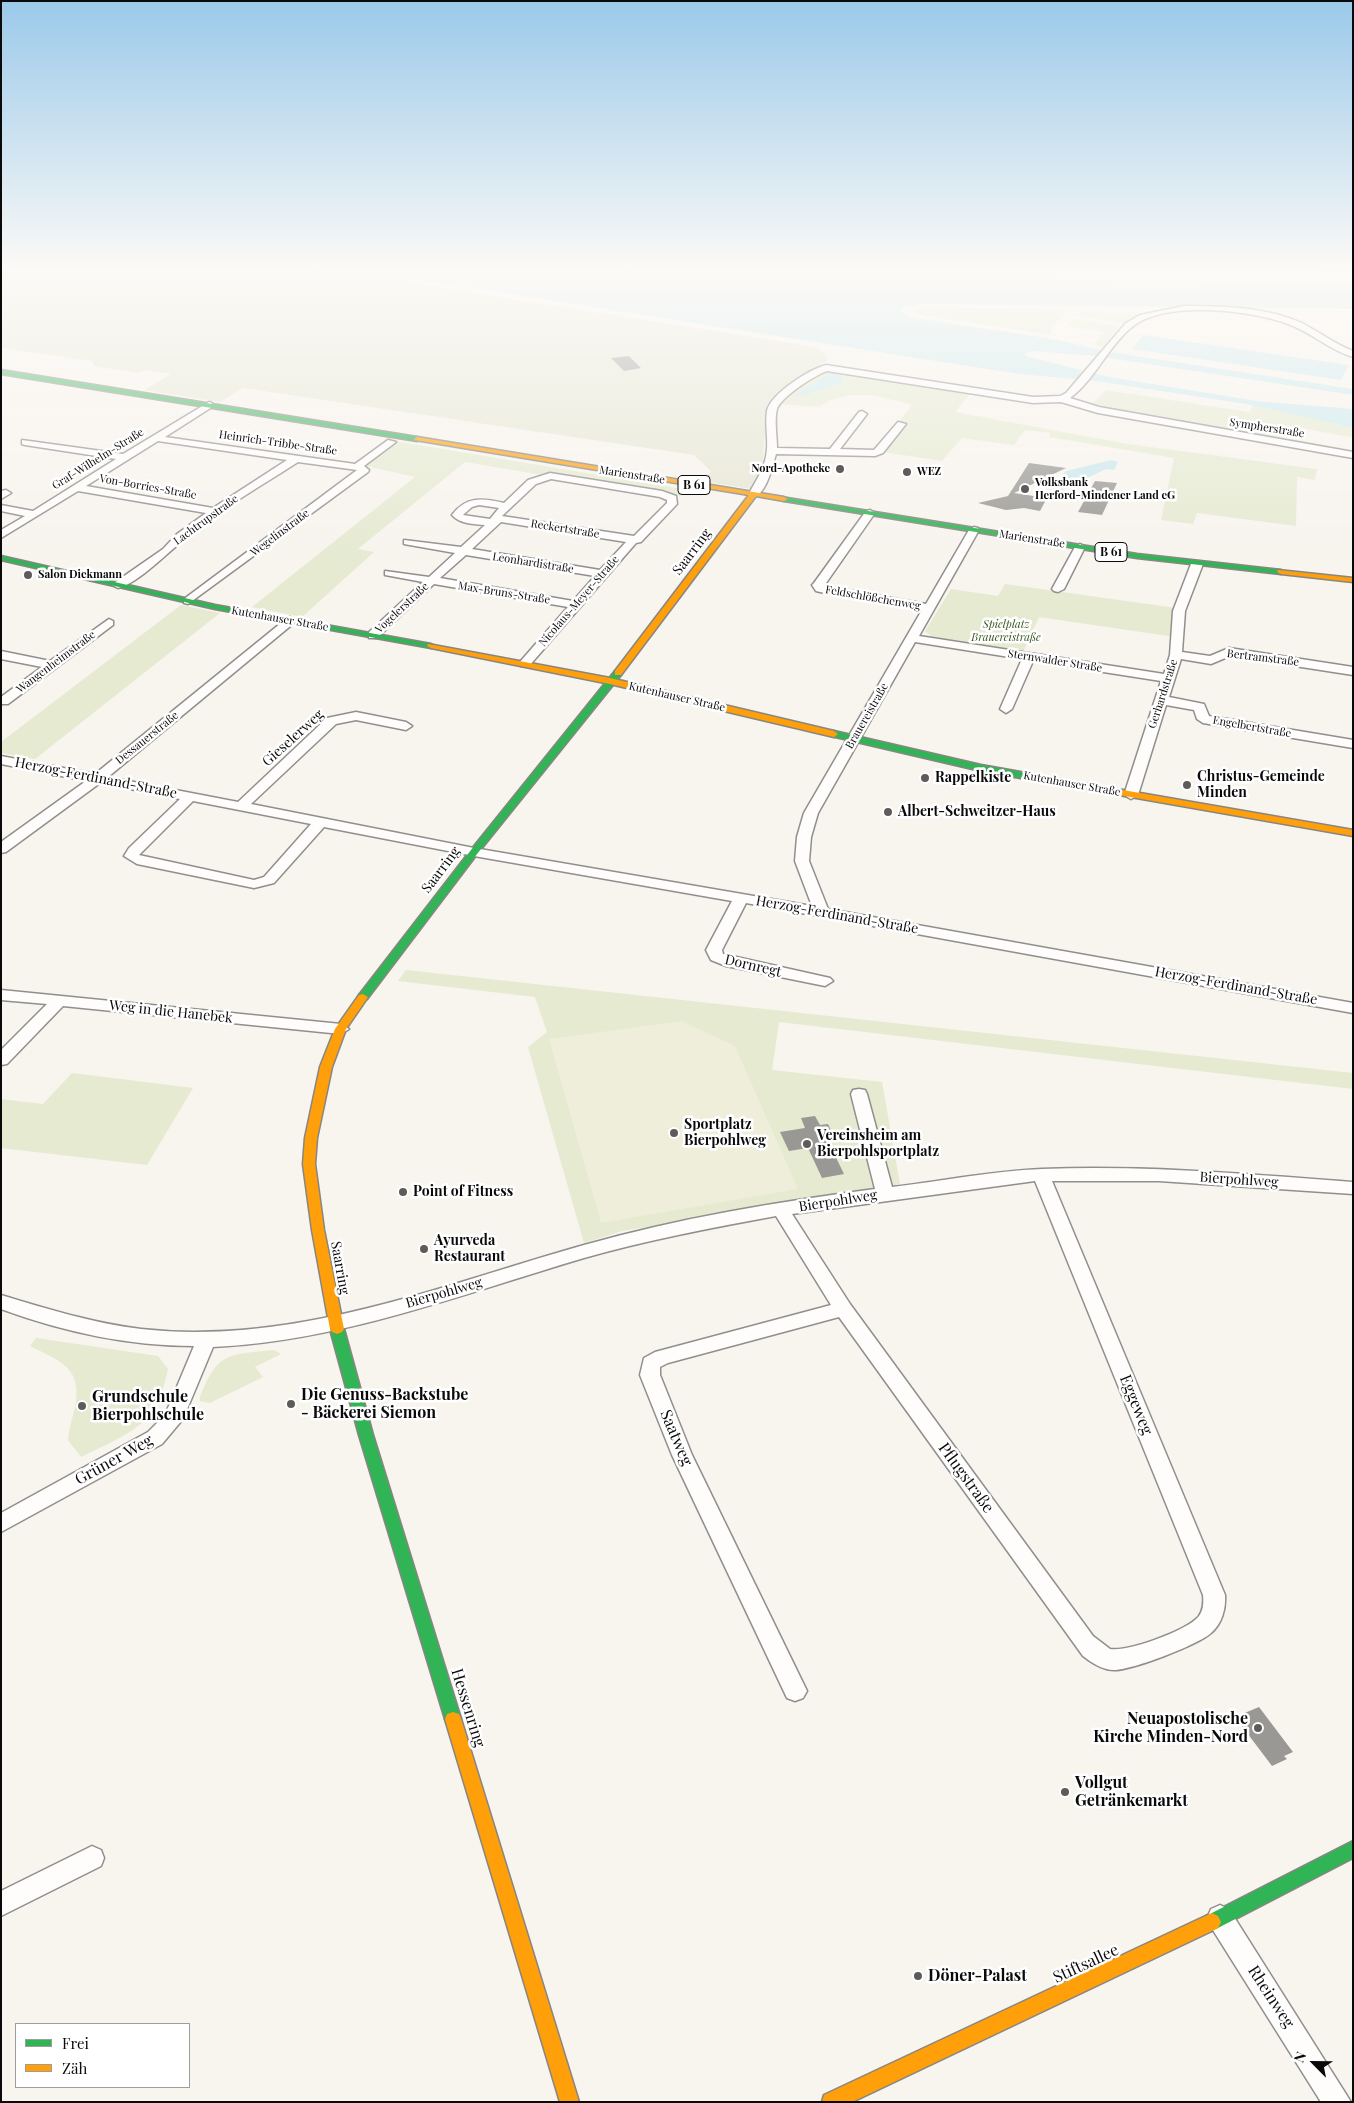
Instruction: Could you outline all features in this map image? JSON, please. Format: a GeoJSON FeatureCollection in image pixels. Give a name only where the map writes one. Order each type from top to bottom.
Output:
{"type":"FeatureCollection","features":[{"type":"Feature","properties":{"kind":"street"},"geometry":{"type":"LineString","coordinates":[[1062,399],[1094,365]]}},
{"type":"Feature","properties":{"kind":"street","name":"Sympherstraße"},"geometry":{"type":"LineString","coordinates":[[772,451],[772,410],[776,401],[810,375],[824,368],[841,369],[1033,400],[1062,399],[1098,410],[1353,455]]}},
{"type":"Feature","properties":{"kind":"street","name":"Marienstraße"},"geometry":{"type":"LineString","coordinates":[[1,372],[1080,547],[1197,564],[1353,580]]}},
{"type":"Feature","properties":{"kind":"street","name":"Graf-Wilhelm-Straße"},"geometry":{"type":"LineString","coordinates":[[1,535],[209,405]]}},
{"type":"Feature","properties":{"kind":"street"},"geometry":{"type":"LineString","coordinates":[[834,452],[836,446],[862,414]]}},
{"type":"Feature","properties":{"kind":"street"},"geometry":{"type":"LineString","coordinates":[[753,495],[764,477],[772,451],[880,451],[900,427],[912,432]]}},
{"type":"Feature","properties":{"kind":"street","name":"Heinrich-Tribbe-Straße"},"geometry":{"type":"LineString","coordinates":[[155,438],[356,466]]}},
{"type":"Feature","properties":{"kind":"street"},"geometry":{"type":"LineString","coordinates":[[25,442],[123,457]]}},
{"type":"Feature","properties":{"kind":"street"},"geometry":{"type":"LineString","coordinates":[[356,466],[391,442]]}},
{"type":"Feature","properties":{"kind":"street","name":"Lachtrupstraße"},"geometry":{"type":"LineString","coordinates":[[118,585],[167,551],[181,536],[215,511],[297,458]]}},
{"type":"Feature","properties":{"kind":"street","name":"Wegelinstraße"},"geometry":{"type":"LineString","coordinates":[[188,601],[364,470],[356,466]]}},
{"type":"Feature","properties":{"kind":"street","name":"Nicolaus-Meyer-Straße"},"geometry":{"type":"LineString","coordinates":[[506,506],[532,482],[550,476],[662,494],[672,498],[671,506],[637,540],[633,540],[526,663]]}},
{"type":"Feature","properties":{"kind":"street","name":"Von-Borries-Straße"},"geometry":{"type":"LineString","coordinates":[[77,488],[215,511]]}},
{"type":"Feature","properties":{"kind":"street","name":"Saarring"},"geometry":{"type":"LineString","coordinates":[[335,1323],[318,1230],[309,1164],[311,1138],[326,1067],[341,1029],[474,852],[659,621],[753,495]]}},
{"type":"Feature","properties":{"kind":"street"},"geometry":{"type":"LineString","coordinates":[[476,502],[506,506],[494,518],[496,521],[463,519],[456,515],[468,504],[476,502]]}},
{"type":"Feature","properties":{"kind":"street"},"geometry":{"type":"LineString","coordinates":[[1,508],[34,514]]}},
{"type":"Feature","properties":{"kind":"street","name":"Feldschlößchenweg"},"geometry":{"type":"LineString","coordinates":[[870,513],[818,585],[820,589],[930,608]]}},
{"type":"Feature","properties":{"kind":"street","name":"Reckertstraße"},"geometry":{"type":"LineString","coordinates":[[496,521],[633,540]]}},
{"type":"Feature","properties":{"kind":"street","name":"Vogelerstraße"},"geometry":{"type":"LineString","coordinates":[[372,635],[496,521]]}},
{"type":"Feature","properties":{"kind":"street","name":"Brauereistraße"},"geometry":{"type":"LineString","coordinates":[[822,912],[802,861],[804,837],[811,813],[974,530]]}},
{"type":"Feature","properties":{"kind":"street"},"geometry":{"type":"LineString","coordinates":[[408,542],[463,552]]}},
{"type":"Feature","properties":{"kind":"street"},"geometry":{"type":"LineString","coordinates":[[1058,589],[1080,547]]}},
{"type":"Feature","properties":{"kind":"street","name":"Leonhardistraße"},"geometry":{"type":"LineString","coordinates":[[463,552],[603,574]]}},
{"type":"Feature","properties":{"kind":"street","name":"Kutenhauser Straße"},"geometry":{"type":"LineString","coordinates":[[1,558],[188,601],[526,663],[981,768],[1353,833]]}},
{"type":"Feature","properties":{"kind":"street","name":"Gerhardstraße"},"geometry":{"type":"LineString","coordinates":[[1131,795],[1176,655],[1179,611],[1197,564]]}},
{"type":"Feature","properties":{"kind":"street","name":"Vogelerstraße"},"geometry":{"type":"LineString","coordinates":[[390,573],[432,580]]}},
{"type":"Feature","properties":{"kind":"street","name":"Max-Bruns-Straße"},"geometry":{"type":"LineString","coordinates":[[432,580],[576,604]]}},
{"type":"Feature","properties":{"kind":"street","name":"Dessauerstraße"},"geometry":{"type":"LineString","coordinates":[[1,849],[97,779],[290,621]]}},
{"type":"Feature","properties":{"kind":"street","name":"Wangenheimstraße"},"geometry":{"type":"LineString","coordinates":[[4,701],[109,623]]}},
{"type":"Feature","properties":{"kind":"street","name":"Sternwalder Straße"},"geometry":{"type":"LineString","coordinates":[[912,638],[1169,679]]}},
{"type":"Feature","properties":{"kind":"street","name":"Bertramstraße"},"geometry":{"type":"LineString","coordinates":[[1176,655],[1211,660],[1229,652],[1353,671]]}},
{"type":"Feature","properties":{"kind":"street"},"geometry":{"type":"LineString","coordinates":[[1,655],[52,665]]}},
{"type":"Feature","properties":{"kind":"street"},"geometry":{"type":"LineString","coordinates":[[1006,709],[1029,657]]}},
{"type":"Feature","properties":{"kind":"street","name":"Engelbertstraße"},"geometry":{"type":"LineString","coordinates":[[1162,700],[1200,707],[1203,719],[1353,744]]}},
{"type":"Feature","properties":{"kind":"street","name":"Gieselerweg"},"geometry":{"type":"LineString","coordinates":[[240,807],[332,721],[348,716],[356,716],[406,726]]}},
{"type":"Feature","properties":{"kind":"street","name":"Herzog-Ferdinand-Straße"},"geometry":{"type":"LineString","coordinates":[[1,760],[474,852],[822,912],[1353,1008]]}},
{"type":"Feature","properties":{"kind":"street","name":"Herzog-Ferdinand-Straße"},"geometry":{"type":"LineString","coordinates":[[190,797],[134,850],[131,856],[136,860],[262,884],[269,880],[322,822]]}},
{"type":"Feature","properties":{"kind":"street","name":"Dornregt"},"geometry":{"type":"LineString","coordinates":[[740,898],[714,950],[716,957],[726,961],[826,981]]}},
{"type":"Feature","properties":{"kind":"street","name":"Weg in die Hanebek"},"geometry":{"type":"LineString","coordinates":[[1,995],[341,1029]]}},
{"type":"Feature","properties":{"kind":"street"},"geometry":{"type":"LineString","coordinates":[[1,1060],[59,1001]]}},
{"type":"Feature","properties":{"kind":"street","name":"Bierpohlweg"},"geometry":{"type":"LineString","coordinates":[[859,1094],[885,1194]]}},
{"type":"Feature","properties":{"kind":"street","name":"Bierpohlweg"},"geometry":{"type":"LineString","coordinates":[[1,1302],[33,1314],[78,1326],[130,1334],[207,1339],[283,1333],[335,1323],[431,1298],[628,1239],[781,1210],[885,1194],[1040,1175],[1206,1177],[1353,1188]]}},
{"type":"Feature","properties":{"kind":"street","name":"Eggeweg"},"geometry":{"type":"LineString","coordinates":[[1040,1175],[1214,1595],[1215,1604],[1211,1617],[1197,1632]]}},
{"type":"Feature","properties":{"kind":"street","name":"Pflugstraße"},"geometry":{"type":"LineString","coordinates":[[781,1210],[843,1309],[1093,1651],[1114,1660],[1128,1658],[1197,1632]]}},
{"type":"Feature","properties":{"kind":"street","name":"Saatweg"},"geometry":{"type":"LineString","coordinates":[[795,1691],[682,1455],[650,1375],[652,1363],[662,1357],[843,1309]]}},
{"type":"Feature","properties":{"kind":"street","name":"Hessenring"},"geometry":{"type":"LineString","coordinates":[[335,1323],[366,1435],[570,2102]]}},
{"type":"Feature","properties":{"kind":"street","name":"Grüner Weg"},"geometry":{"type":"LineString","coordinates":[[1,1523],[155,1438],[165,1430],[173,1419],[207,1339]]}},
{"type":"Feature","properties":{"kind":"street","name":"Stiftsallee"},"geometry":{"type":"LineString","coordinates":[[831,2102],[1220,1918],[1353,1849]]}},
{"type":"Feature","properties":{"kind":"street"},"geometry":{"type":"LineString","coordinates":[[1,1904],[92,1858]]}},
{"type":"Feature","properties":{"kind":"street","name":"Rheinweg"},"geometry":{"type":"LineString","coordinates":[[1220,1918],[1337,2102]]}},
{"type":"Feature","properties":{"kind":"green space"},"geometry":{"type":"Polygon","coordinates":[[[818,365],[767,405],[763,460],[751,489],[701,481],[711,471],[694,455],[243,388],[220,402],[144,390],[171,374],[143,370],[138,373],[94,366],[818,365]]]}},
{"type":"Feature","properties":{"kind":"green space"},"geometry":{"type":"Polygon","coordinates":[[[825,370],[971,393],[955,412],[1128,444],[1317,469],[1315,480],[1297,477],[1296,526],[1197,513],[1193,524],[1161,520],[1174,458],[1049,437],[1050,433],[1025,430],[1014,445],[962,438],[942,461],[876,451],[912,405],[864,395],[841,397],[819,407],[781,404],[790,394],[825,370]]]}},
{"type":"Feature","properties":{"kind":"green space"},"geometry":{"type":"Polygon","coordinates":[[[1106,390],[1250,412],[1253,405],[1353,428],[1353,436],[1350,437],[1301,428],[1295,437],[1283,435],[1281,437],[1353,450],[1353,458],[1085,411],[1106,390]]]}},
{"type":"Feature","properties":{"kind":"green space"},"geometry":{"type":"Polygon","coordinates":[[[395,441],[700,492],[673,497],[465,462],[358,549],[374,552],[302,617],[252,607],[415,477],[362,465],[395,441]]]}},
{"type":"Feature","properties":{"kind":"green space","name":"Spielplatz Brauereistraße"},"geometry":{"type":"Polygon","coordinates":[[[1005,584],[1176,608],[1175,637],[1039,617],[1023,652],[932,637],[925,631],[951,589],[998,596],[1005,584]]]}},
{"type":"Feature","properties":{"kind":"green space"},"geometry":{"type":"Polygon","coordinates":[[[181,605],[220,613],[35,759],[1,753],[1,742],[181,605]]]}},
{"type":"Feature","properties":{"kind":"green space"},"geometry":{"type":"Polygon","coordinates":[[[406,970],[1353,1073],[1353,1089],[779,1022],[772,1070],[882,1082],[900,1184],[622,1231],[584,1243],[528,1047],[547,1032],[535,997],[398,981],[406,970]]]}},
{"type":"Feature","properties":{"kind":"green space","name":"Sportplatz Bierpohlweg"},"geometry":{"type":"Polygon","coordinates":[[[682,1021],[735,1046],[798,1189],[601,1223],[549,1039],[682,1021]]]}},
{"type":"Feature","properties":{"kind":"green space"},"geometry":{"type":"Polygon","coordinates":[[[72,1073],[193,1088],[147,1165],[1,1148],[1,1099],[43,1104],[72,1073]]]}},
{"type":"Feature","properties":{"kind":"green space"},"geometry":{"type":"Polygon","coordinates":[[[36,1338],[158,1356],[168,1369],[155,1407],[141,1424],[112,1442],[81,1457],[68,1440],[76,1401],[77,1389],[75,1379],[65,1365],[30,1346],[36,1338]]]}},
{"type":"Feature","properties":{"kind":"green space"},"geometry":{"type":"Polygon","coordinates":[[[274,1350],[281,1354],[255,1367],[263,1377],[210,1403],[200,1401],[206,1382],[219,1363],[235,1355],[274,1350]]]}},
{"type":"Feature","properties":{"kind":"water"},"geometry":{"type":"Polygon","coordinates":[[[963,365],[1062,365],[1109,377],[1257,401],[1353,409],[1353,428],[1246,404],[1096,381],[1019,374],[963,365]]]}},
{"type":"Feature","properties":{"kind":"water"},"geometry":{"type":"Polygon","coordinates":[[[1155,365],[1196,365],[1353,389],[1353,395],[1155,365]]]}},
{"type":"Feature","properties":{"kind":"water"},"geometry":{"type":"Polygon","coordinates":[[[1241,365],[1349,365],[1341,380],[1241,365]]]}},
{"type":"Feature","properties":{"kind":"water"},"geometry":{"type":"Polygon","coordinates":[[[830,373],[839,373],[844,379],[841,383],[803,396],[794,396],[830,373]]]}},
{"type":"Feature","properties":{"kind":"water"},"geometry":{"type":"Polygon","coordinates":[[[1111,460],[1118,462],[1114,470],[1106,469],[1061,491],[1060,477],[1066,471],[1111,460]]]}},
{"type":"Feature","properties":{"kind":"building"},"geometry":{"type":"Polygon","coordinates":[[[618,365],[638,365],[641,368],[624,371],[618,365]]]}},
{"type":"Feature","properties":{"kind":"building"},"geometry":{"type":"Polygon","coordinates":[[[1029,463],[1066,468],[1014,493],[1047,498],[1040,511],[1024,508],[1006,510],[978,503],[1008,496],[1029,463]]]}},
{"type":"Feature","properties":{"kind":"building"},"geometry":{"type":"Polygon","coordinates":[[[1095,481],[1117,483],[1102,515],[1078,512],[1095,481]]]}},
{"type":"Feature","properties":{"kind":"building","name":"Vereinsheim am Bierpohlsportplatz"},"geometry":{"type":"Polygon","coordinates":[[[815,1116],[820,1125],[828,1124],[835,1139],[828,1141],[844,1174],[822,1178],[808,1148],[789,1151],[787,1147],[780,1132],[805,1128],[801,1118],[815,1116]]]}},
{"type":"Feature","properties":{"kind":"building","name":"Neuapostolische Kirche Minden-Nord"},"geometry":{"type":"Polygon","coordinates":[[[1259,1707],[1293,1752],[1284,1756],[1287,1759],[1272,1766],[1235,1717],[1259,1707]]]}},
{"type":"Feature","properties":{"kind":"traffic: fast"},"geometry":{"type":"LineString","coordinates":[[1,372],[417,439]]}},
{"type":"Feature","properties":{"kind":"traffic: fast"},"geometry":{"type":"LineString","coordinates":[[784,499],[1137,556],[1281,572]]}},
{"type":"Feature","properties":{"kind":"traffic: fast"},"geometry":{"type":"LineString","coordinates":[[1,558],[215,607],[431,646]]}},
{"type":"Feature","properties":{"kind":"traffic: fast"},"geometry":{"type":"LineString","coordinates":[[363,997],[474,852],[618,673]]}},
{"type":"Feature","properties":{"kind":"traffic: fast"},"geometry":{"type":"LineString","coordinates":[[834,734],[981,768],[1088,787]]}},
{"type":"Feature","properties":{"kind":"traffic: fast"},"geometry":{"type":"LineString","coordinates":[[337,1329],[366,1435],[453,1719]]}},
{"type":"Feature","properties":{"kind":"traffic: fast"},"geometry":{"type":"LineString","coordinates":[[1212,1922],[1353,1849]]}},
{"type":"Feature","properties":{"kind":"traffic: slow"},"geometry":{"type":"LineString","coordinates":[[417,439],[784,499]]}},
{"type":"Feature","properties":{"kind":"traffic: slow"},"geometry":{"type":"LineString","coordinates":[[618,673],[753,495]]}},
{"type":"Feature","properties":{"kind":"traffic: slow"},"geometry":{"type":"LineString","coordinates":[[1281,572],[1353,580]]}},
{"type":"Feature","properties":{"kind":"traffic: slow"},"geometry":{"type":"LineString","coordinates":[[431,646],[610,681],[834,734]]}},
{"type":"Feature","properties":{"kind":"traffic: slow"},"geometry":{"type":"LineString","coordinates":[[1088,787],[1353,833]]}},
{"type":"Feature","properties":{"kind":"traffic: slow"},"geometry":{"type":"LineString","coordinates":[[337,1329],[318,1230],[309,1164],[311,1138],[326,1067],[341,1029],[363,997]]}},
{"type":"Feature","properties":{"kind":"traffic: slow"},"geometry":{"type":"LineString","coordinates":[[453,1719],[570,2102]]}},
{"type":"Feature","properties":{"kind":"traffic: slow"},"geometry":{"type":"LineString","coordinates":[[831,2102],[1212,1922]]}},
{"type":"Feature","properties":{"kind":"place","name":"Nord-Apotheke"},"geometry":{"type":"Point","coordinates":[840,469]}},
{"type":"Feature","properties":{"kind":"place","name":"WEZ"},"geometry":{"type":"Point","coordinates":[907,472]}},
{"type":"Feature","properties":{"kind":"place","name":"Volksbank Herford-Mindener Land eG"},"geometry":{"type":"Point","coordinates":[1025,489]}},
{"type":"Feature","properties":{"kind":"place","name":"Salon Diekmann"},"geometry":{"type":"Point","coordinates":[28,575]}},
{"type":"Feature","properties":{"kind":"place","name":"Rappelkiste"},"geometry":{"type":"Point","coordinates":[925,778]}},
{"type":"Feature","properties":{"kind":"place","name":"Christus-Gemeinde Minden"},"geometry":{"type":"Point","coordinates":[1187,785]}},
{"type":"Feature","properties":{"kind":"place","name":"Albert-Schweitzer-Haus"},"geometry":{"type":"Point","coordinates":[888,812]}},
{"type":"Feature","properties":{"kind":"place","name":"Sportplatz Bierpohlweg"},"geometry":{"type":"Point","coordinates":[674,1133]}},
{"type":"Feature","properties":{"kind":"place","name":"Vereinsheim am Bierpohlsportplatz"},"geometry":{"type":"Point","coordinates":[807,1144]}},
{"type":"Feature","properties":{"kind":"place","name":"Point of Fitness"},"geometry":{"type":"Point","coordinates":[403,1192]}},
{"type":"Feature","properties":{"kind":"place","name":"Ayurveda Restaurant"},"geometry":{"type":"Point","coordinates":[424,1249]}},
{"type":"Feature","properties":{"kind":"place","name":"Die Genuss-Backstube - Bäckerei Siemon"},"geometry":{"type":"Point","coordinates":[291,1404]}},
{"type":"Feature","properties":{"kind":"place","name":"Grundschule Bierpohlschule"},"geometry":{"type":"Point","coordinates":[82,1406]}},
{"type":"Feature","properties":{"kind":"place","name":"Neuapostolische Kirche Minden-Nord"},"geometry":{"type":"Point","coordinates":[1258,1728]}},
{"type":"Feature","properties":{"kind":"place","name":"Vollgut Getränkemarkt"},"geometry":{"type":"Point","coordinates":[1065,1792]}},
{"type":"Feature","properties":{"kind":"place","name":"Döner-Palast"},"geometry":{"type":"Point","coordinates":[918,1976]}}]}
